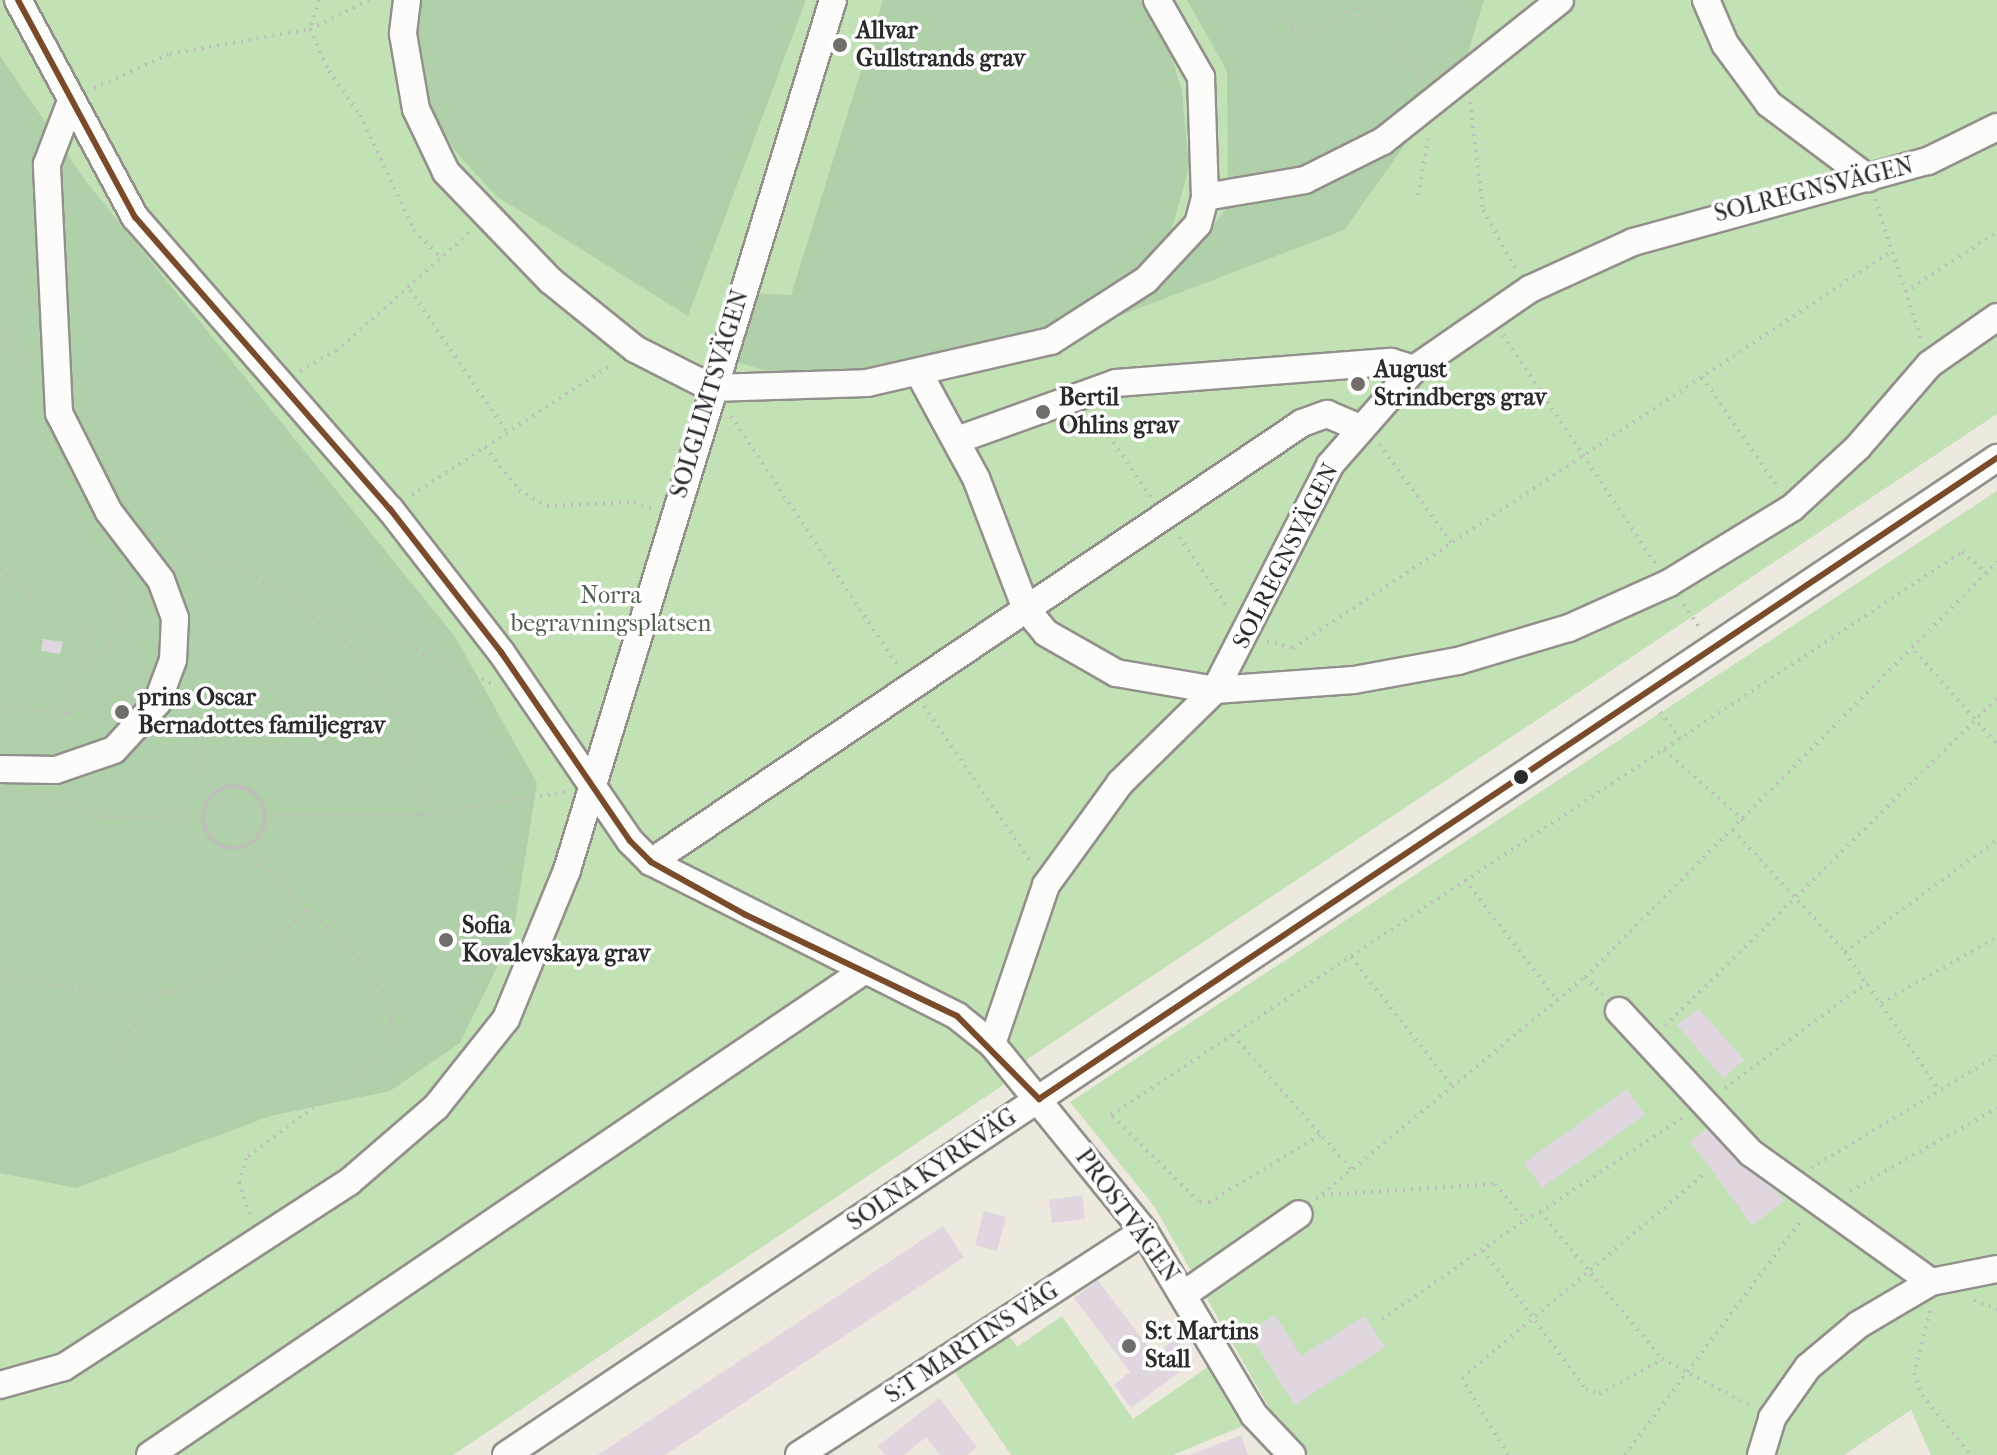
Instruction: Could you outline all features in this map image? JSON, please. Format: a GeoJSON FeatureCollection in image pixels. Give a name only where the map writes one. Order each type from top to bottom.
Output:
{"type":"FeatureCollection","features":[{"type":"Feature","properties":{"kind":"street"},"geometry":{"type":"LineString","coordinates":[[18,0],[135,217],[277,384],[390,509],[531,701],[588,788],[651,862],[1302,423],[1327,414],[1358,427]]}},
{"type":"Feature","properties":{"kind":"street"},"geometry":{"type":"LineString","coordinates":[[407,0],[403,34],[416,109],[446,172],[483,219],[635,349],[712,388],[920,375],[1051,341],[1146,280],[1198,224],[1205,197],[1201,77],[1157,0]]}},
{"type":"Feature","properties":{"kind":"street","name":"SOLGLIMTSVÄGEN"},"geometry":{"type":"LineString","coordinates":[[0,1385],[64,1367],[264,1243],[436,1107],[506,1019],[567,870],[588,788],[833,0]]}},
{"type":"Feature","properties":{"kind":"street"},"geometry":{"type":"LineString","coordinates":[[1205,197],[1305,180],[1431,107],[1560,0]]}},
{"type":"Feature","properties":{"kind":"street"},"geometry":{"type":"LineString","coordinates":[[1706,0],[1725,44],[1769,104],[1868,178]]}},
{"type":"Feature","properties":{"kind":"street"},"geometry":{"type":"LineString","coordinates":[[0,769],[56,770],[114,750],[157,703],[173,660],[175,618],[140,534],[109,512],[59,413],[47,164],[71,101]]}},
{"type":"Feature","properties":{"kind":"street","name":"SOLREGNSVÄGEN"},"geometry":{"type":"LineString","coordinates":[[992,1044],[1046,885],[1120,783],[1215,690],[1247,635],[1330,465],[1358,427],[1414,369],[1530,289],[1688,222],[1928,161],[1997,127]]}},
{"type":"Feature","properties":{"kind":"street"},"geometry":{"type":"LineString","coordinates":[[920,375],[957,440],[1026,609],[1075,655],[1116,673],[1215,690],[1354,680],[1458,661],[1569,628],[1669,583],[1792,508],[1858,447],[1930,364],[1997,317]]}},
{"type":"Feature","properties":{"kind":"street"},"geometry":{"type":"LineString","coordinates":[[957,440],[1116,383],[1391,362],[1414,369]]}},
{"type":"Feature","properties":{"kind":"street","name":"SOLNA KYRKVÄG"},"geometry":{"type":"LineString","coordinates":[[506,1455],[1997,458]]}},
{"type":"Feature","properties":{"kind":"street","name":"PROSTVÄGEN"},"geometry":{"type":"LineString","coordinates":[[651,862],[957,1016],[992,1044],[1144,1231],[1254,1415],[1292,1455]]}},
{"type":"Feature","properties":{"kind":"street"},"geometry":{"type":"LineString","coordinates":[[150,1455],[865,970]]}},
{"type":"Feature","properties":{"kind":"street"},"geometry":{"type":"LineString","coordinates":[[1619,1011],[1705,1103],[1789,1182],[1931,1282]]}},
{"type":"Feature","properties":{"kind":"street"},"geometry":{"type":"LineString","coordinates":[[1183,1295],[1299,1214]]}},
{"type":"Feature","properties":{"kind":"street","name":"S:T MARTINS VÄG"},"geometry":{"type":"LineString","coordinates":[[799,1455],[1144,1231]]}},
{"type":"Feature","properties":{"kind":"street"},"geometry":{"type":"LineString","coordinates":[[1761,1455],[1772,1418],[1808,1367],[1858,1325],[1931,1282],[1997,1269]]}},
{"type":"Feature","properties":{"kind":"path"},"geometry":{"type":"LineString","coordinates":[[319,0],[310,29],[360,115],[398,203],[442,259]]}},
{"type":"Feature","properties":{"kind":"path"},"geometry":{"type":"LineString","coordinates":[[71,101],[170,54],[310,29],[369,0]]}},
{"type":"Feature","properties":{"kind":"path"},"geometry":{"type":"LineString","coordinates":[[1296,0],[1292,27],[1301,33],[1355,8],[1381,19],[1397,51],[1428,79],[1431,107],[1418,195]]}},
{"type":"Feature","properties":{"kind":"path"},"geometry":{"type":"LineString","coordinates":[[1470,75],[1471,150],[1483,210],[1530,289]]}},
{"type":"Feature","properties":{"kind":"path"},"geometry":{"type":"LineString","coordinates":[[1868,178],[1930,364]]}},
{"type":"Feature","properties":{"kind":"path"},"geometry":{"type":"LineString","coordinates":[[277,384],[336,351],[410,290],[483,219]]}},
{"type":"Feature","properties":{"kind":"path"},"geometry":{"type":"LineString","coordinates":[[1905,292],[1997,232]]}},
{"type":"Feature","properties":{"kind":"path"},"geometry":{"type":"LineString","coordinates":[[1247,635],[1293,648],[1582,452],[1892,251]]}},
{"type":"Feature","properties":{"kind":"path"},"geometry":{"type":"LineString","coordinates":[[410,290],[507,432]]}},
{"type":"Feature","properties":{"kind":"path"},"geometry":{"type":"LineString","coordinates":[[1489,315],[1703,632]]}},
{"type":"Feature","properties":{"kind":"path"},"geometry":{"type":"LineString","coordinates":[[390,509],[635,349]]}},
{"type":"Feature","properties":{"kind":"path"},"geometry":{"type":"LineString","coordinates":[[1702,377],[1792,508]]}},
{"type":"Feature","properties":{"kind":"path"},"geometry":{"type":"LineString","coordinates":[[712,388],[1046,885]]}},
{"type":"Feature","properties":{"kind":"path"},"geometry":{"type":"LineString","coordinates":[[1358,427],[1392,455],[1451,542]]}},
{"type":"Feature","properties":{"kind":"path"},"geometry":{"type":"LineString","coordinates":[[485,447],[519,490],[547,506],[634,502],[672,518]]}},
{"type":"Feature","properties":{"kind":"path"},"geometry":{"type":"LineString","coordinates":[[85,659],[111,643],[140,534],[531,701]]}},
{"type":"Feature","properties":{"kind":"path"},"geometry":{"type":"LineString","coordinates":[[1320,1135],[1210,1202],[1199,1202],[1111,1115],[1962,552],[1987,573]]}},
{"type":"Feature","properties":{"kind":"path"},"geometry":{"type":"LineString","coordinates":[[1525,1220],[1495,1184],[1321,1195],[1558,1001],[1915,651],[1997,562]]}},
{"type":"Feature","properties":{"kind":"path"},"geometry":{"type":"LineString","coordinates":[[0,569],[34,601]]}},
{"type":"Feature","properties":{"kind":"path"},"geometry":{"type":"LineString","coordinates":[[286,596],[358,653],[390,701],[412,752],[421,814]]}},
{"type":"Feature","properties":{"kind":"path"},"geometry":{"type":"LineString","coordinates":[[0,707],[69,714],[94,620]]}},
{"type":"Feature","properties":{"kind":"path"},"geometry":{"type":"LineString","coordinates":[[1915,651],[1997,744]]}},
{"type":"Feature","properties":{"kind":"path"},"geometry":{"type":"LineString","coordinates":[[173,660],[212,795]]}},
{"type":"Feature","properties":{"kind":"path"},"geometry":{"type":"LineString","coordinates":[[1649,1042],[1997,699]]}},
{"type":"Feature","properties":{"kind":"path"},"geometry":{"type":"LineString","coordinates":[[1656,706],[1680,739]]}},
{"type":"Feature","properties":{"kind":"path"},"geometry":{"type":"LineString","coordinates":[[1663,749],[1743,820]]}},
{"type":"Feature","properties":{"kind":"path"},"geometry":{"type":"LineString","coordinates":[[244,847],[260,834],[265,814],[249,790],[229,786],[212,795],[203,816],[215,842],[244,847],[364,965],[391,1022],[384,1054],[246,1158],[239,1182],[244,1205],[264,1243]]}},
{"type":"Feature","properties":{"kind":"path"},"geometry":{"type":"LineString","coordinates":[[265,814],[421,814],[588,788]]}},
{"type":"Feature","properties":{"kind":"path"},"geometry":{"type":"LineString","coordinates":[[39,795],[98,817],[203,816]]}},
{"type":"Feature","properties":{"kind":"path"},"geometry":{"type":"LineString","coordinates":[[1733,830],[1845,952],[1939,1090]]}},
{"type":"Feature","properties":{"kind":"path"},"geometry":{"type":"LineString","coordinates":[[1845,952],[1997,840]]}},
{"type":"Feature","properties":{"kind":"path"},"geometry":{"type":"LineString","coordinates":[[1465,880],[1558,1001]]}},
{"type":"Feature","properties":{"kind":"path"},"geometry":{"type":"LineString","coordinates":[[0,975],[123,998],[153,994],[266,951],[307,911]]}},
{"type":"Feature","properties":{"kind":"path"},"geometry":{"type":"LineString","coordinates":[[1880,1003],[1997,937]]}},
{"type":"Feature","properties":{"kind":"path"},"geometry":{"type":"LineString","coordinates":[[1351,957],[1453,1087]]}},
{"type":"Feature","properties":{"kind":"path"},"geometry":{"type":"LineString","coordinates":[[1382,1319],[1525,1220],[1705,1103],[1867,983]]}},
{"type":"Feature","properties":{"kind":"path"},"geometry":{"type":"LineString","coordinates":[[110,1067],[153,994]]}},
{"type":"Feature","properties":{"kind":"path"},"geometry":{"type":"LineString","coordinates":[[1233,1035],[1352,1170]]}},
{"type":"Feature","properties":{"kind":"path"},"geometry":{"type":"LineString","coordinates":[[1789,1182],[1997,1056]]}},
{"type":"Feature","properties":{"kind":"path"},"geometry":{"type":"LineString","coordinates":[[1625,1455],[1791,1228],[1822,1207],[1997,1108]]}},
{"type":"Feature","properties":{"kind":"path"},"geometry":{"type":"LineString","coordinates":[[1508,1455],[1462,1378],[1532,1314],[1703,1175]]}},
{"type":"Feature","properties":{"kind":"path"},"geometry":{"type":"LineString","coordinates":[[1540,1212],[1662,1359],[1772,1418]]}},
{"type":"Feature","properties":{"kind":"path"},"geometry":{"type":"LineString","coordinates":[[1483,1250],[1586,1389],[1599,1394],[1662,1359]]}},
{"type":"Feature","properties":{"kind":"path"},"geometry":{"type":"LineString","coordinates":[[1931,1282],[1914,1373],[1922,1395],[1971,1455]]}},
{"type":"Feature","properties":{"kind":"green space","name":"Norra begravningsplatsen"},"geometry":{"type":"Polygon","coordinates":[[[0,0],[1997,0],[1997,414],[1014,1068],[1003,1085],[453,1455],[0,1455],[0,0]]]}},
{"type":"Feature","properties":{"kind":"green space"},"geometry":{"type":"Polygon","coordinates":[[[413,0],[806,0],[688,316],[496,196],[456,152],[419,90],[413,0]]]}},
{"type":"Feature","properties":{"kind":"green space"},"geometry":{"type":"Polygon","coordinates":[[[883,0],[1146,0],[1159,14],[1182,91],[1189,168],[1171,231],[1124,283],[1065,321],[851,381],[783,376],[730,360],[750,293],[791,295],[883,0]]]}},
{"type":"Feature","properties":{"kind":"green space"},"geometry":{"type":"Polygon","coordinates":[[[1187,0],[1484,0],[1466,59],[1344,230],[1116,317],[1195,249],[1228,206],[1227,71],[1187,0]]]}},
{"type":"Feature","properties":{"kind":"green space"},"geometry":{"type":"Polygon","coordinates":[[[0,56],[85,180],[456,638],[537,783],[513,934],[460,1043],[390,1091],[270,1116],[76,1188],[0,1173],[0,56]]]}},
{"type":"Feature","properties":{"kind":"green space"},"geometry":{"type":"Polygon","coordinates":[[[1997,491],[1997,1455],[1931,1455],[1911,1410],[1844,1455],[1309,1455],[1275,1418],[1154,1206],[1070,1102],[1997,491]]]}},
{"type":"Feature","properties":{"kind":"green space"},"geometry":{"type":"Polygon","coordinates":[[[1062,1316],[1133,1419],[1209,1366],[1243,1426],[1173,1455],[1011,1455],[955,1372],[1009,1336],[1017,1347],[1062,1316]]]}},
{"type":"Feature","properties":{"kind":"building"},"geometry":{"type":"Polygon","coordinates":[[[43,639],[63,642],[60,654],[41,651],[43,639]]]}},
{"type":"Feature","properties":{"kind":"building"},"geometry":{"type":"Polygon","coordinates":[[[1699,1009],[1744,1060],[1723,1078],[1677,1025],[1699,1009]]]}},
{"type":"Feature","properties":{"kind":"building"},"geometry":{"type":"Polygon","coordinates":[[[1627,1089],[1645,1115],[1542,1188],[1524,1163],[1627,1089]]]}},
{"type":"Feature","properties":{"kind":"building"},"geometry":{"type":"Polygon","coordinates":[[[1712,1125],[1785,1201],[1752,1225],[1690,1141],[1712,1125]]]}},
{"type":"Feature","properties":{"kind":"building"},"geometry":{"type":"Polygon","coordinates":[[[1082,1195],[1085,1219],[1052,1223],[1049,1200],[1082,1195]]]}},
{"type":"Feature","properties":{"kind":"building"},"geometry":{"type":"Polygon","coordinates":[[[984,1211],[1006,1217],[997,1251],[975,1245],[984,1211]]]}},
{"type":"Feature","properties":{"kind":"building"},"geometry":{"type":"Polygon","coordinates":[[[943,1226],[964,1257],[665,1455],[598,1455],[943,1226]]]}},
{"type":"Feature","properties":{"kind":"building","name":"S:t Martins Stall"},"geometry":{"type":"Polygon","coordinates":[[[1098,1280],[1154,1355],[1176,1338],[1194,1361],[1131,1408],[1114,1385],[1130,1372],[1074,1298],[1098,1280]]]}},
{"type":"Feature","properties":{"kind":"building"},"geometry":{"type":"Polygon","coordinates":[[[1275,1315],[1301,1356],[1365,1316],[1385,1347],[1295,1405],[1248,1332],[1275,1315]]]}},
{"type":"Feature","properties":{"kind":"building"},"geometry":{"type":"Polygon","coordinates":[[[939,1398],[977,1447],[967,1455],[940,1455],[926,1437],[904,1455],[885,1455],[878,1446],[939,1398]]]}},
{"type":"Feature","properties":{"kind":"building"},"geometry":{"type":"Polygon","coordinates":[[[1241,1435],[1248,1455],[1190,1455],[1241,1435]]]}},
{"type":"Feature","properties":{"kind":"transit line"},"geometry":{"type":"LineString","coordinates":[[18,0],[135,217],[390,509],[501,652],[630,841],[651,862],[744,914],[957,1016],[1039,1099],[1997,458]]}},
{"type":"Feature","properties":{"kind":"place","name":"Allvar Gullstrands grav"},"geometry":{"type":"Point","coordinates":[840,45]}},
{"type":"Feature","properties":{"kind":"place","name":"August Strindbergs grav"},"geometry":{"type":"Point","coordinates":[1358,384]}},
{"type":"Feature","properties":{"kind":"place","name":"Bertil Ohlins grav"},"geometry":{"type":"Point","coordinates":[1043,412]}},
{"type":"Feature","properties":{"kind":"place","name":"prins Oscar Bernadottes familjegrav"},"geometry":{"type":"Point","coordinates":[122,712]}},
{"type":"Feature","properties":{"kind":"place","name":"Sofia Kovalevskaya grav"},"geometry":{"type":"Point","coordinates":[446,940]}},
{"type":"Feature","properties":{"kind":"place","name":"S:t Martins Stall"},"geometry":{"type":"Point","coordinates":[1129,1346]}}]}
